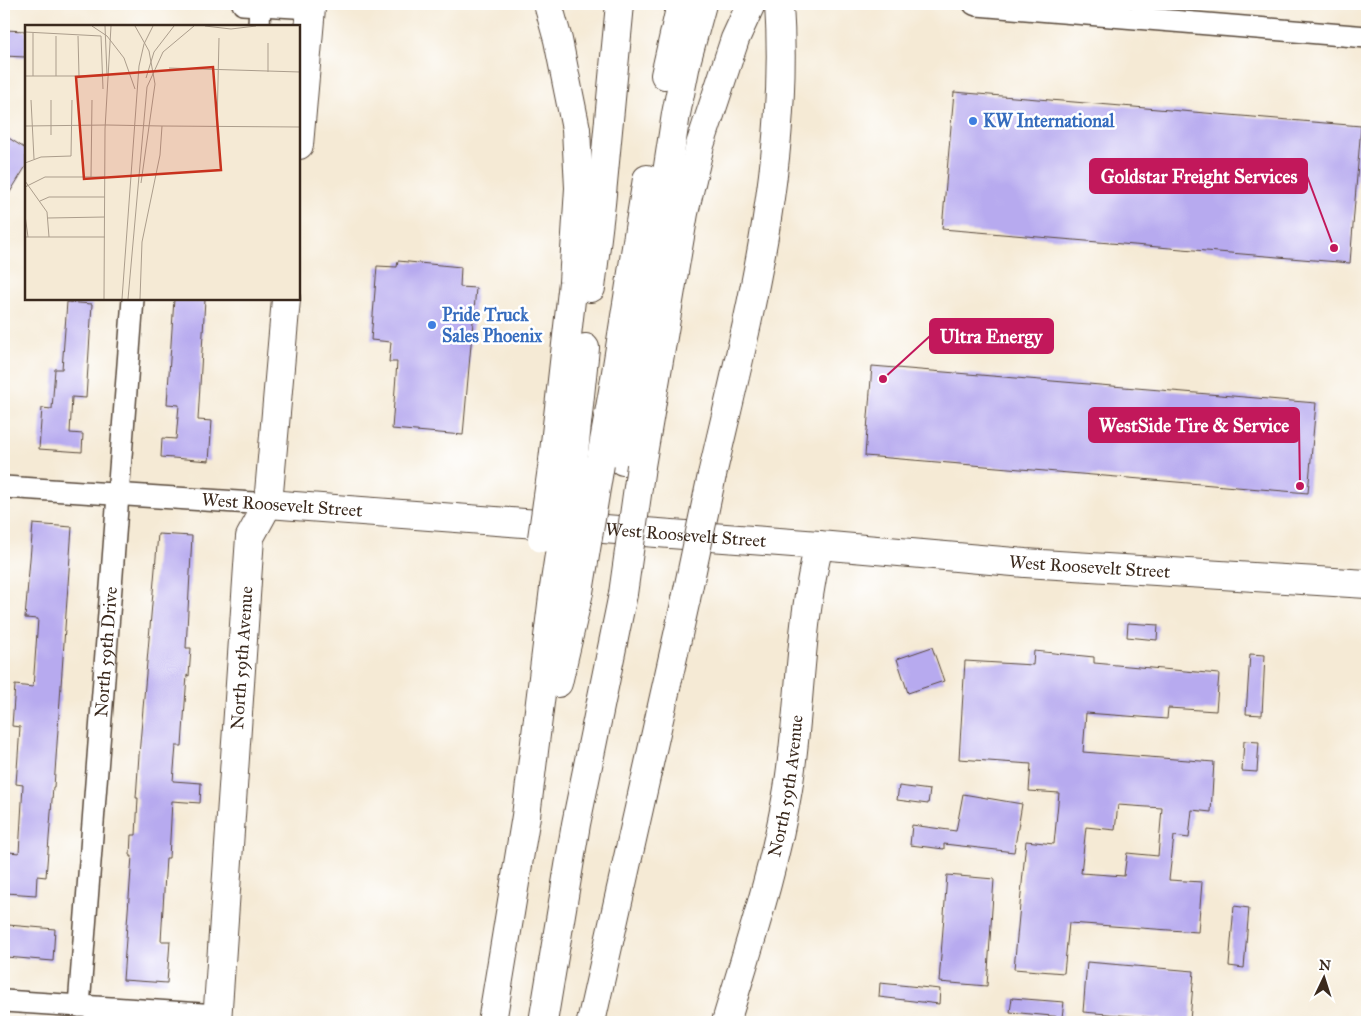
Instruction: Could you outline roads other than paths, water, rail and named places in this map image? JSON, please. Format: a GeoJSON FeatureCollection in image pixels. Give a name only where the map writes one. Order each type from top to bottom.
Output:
{"type":"FeatureCollection","features":[{"type":"Feature","properties":{"kind":"main road"},"geometry":{"type":"LineString","coordinates":[[492,1022],[526,816],[556,588],[574,282],[579,188],[576,129],[558,40],[548,4]]}},
{"type":"Feature","properties":{"kind":"main road"},"geometry":{"type":"LineString","coordinates":[[563,461],[601,204],[620,4]]}},
{"type":"Feature","properties":{"kind":"main road"},"geometry":{"type":"LineString","coordinates":[[621,466],[613,391],[659,103],[681,4]]}},
{"type":"Feature","properties":{"kind":"main road"},"geometry":{"type":"LineString","coordinates":[[543,1022],[615,593],[621,466],[676,114],[687,59],[702,4]]}},
{"type":"Feature","properties":{"kind":"main road"},"geometry":{"type":"LineString","coordinates":[[526,816],[556,588],[621,466],[700,145],[735,39],[751,4]]}},
{"type":"Feature","properties":{"kind":"main road"},"geometry":{"type":"LineString","coordinates":[[591,1022],[766,232],[778,126],[781,34],[779,4]]}},
{"type":"Feature","properties":{"kind":"main road"},"geometry":{"type":"LineString","coordinates":[[300,133],[311,5]]}},
{"type":"Feature","properties":{"kind":"main road","name":"North 59th Avenue"},"geometry":{"type":"LineString","coordinates":[[217,1018],[250,537],[268,504],[286,300]]}},
{"type":"Feature","properties":{"kind":"main road","name":"West Roosevelt Street"},"geometry":{"type":"LineString","coordinates":[[268,504],[819,545],[1025,563],[1367,584]]}},
{"type":"Feature","properties":{"kind":"main road","name":"North 59th Avenue"},"geometry":{"type":"LineString","coordinates":[[726,1022],[780,837],[794,750],[811,577],[819,545]]}},
{"type":"Feature","properties":{"kind":"street"},"geometry":{"type":"LineString","coordinates":[[259,25],[254,4],[311,5]]}},
{"type":"Feature","properties":{"kind":"street"},"geometry":{"type":"LineString","coordinates":[[974,4],[1367,37]]}},
{"type":"Feature","properties":{"kind":"street","name":"North 59th Drive"},"geometry":{"type":"LineString","coordinates":[[79,1006],[133,300]]}},
{"type":"Feature","properties":{"kind":"street","name":"West Roosevelt Street"},"geometry":{"type":"LineString","coordinates":[[4,487],[268,504]]}},
{"type":"Feature","properties":{"kind":"street"},"geometry":{"type":"LineString","coordinates":[[4,1001],[217,1018]]}},
{"type":"Feature","properties":{"kind":"place","name":"KW International"},"geometry":{"type":"Point","coordinates":[973,121]}},
{"type":"Feature","properties":{"kind":"place","name":"Goldstar Freight Services"},"geometry":{"type":"Point","coordinates":[1334,248]}},
{"type":"Feature","properties":{"kind":"place","name":"Pride Truck Sales Phoenix"},"geometry":{"type":"Point","coordinates":[432,325]}},
{"type":"Feature","properties":{"kind":"place","name":"Ultra Energy"},"geometry":{"type":"Point","coordinates":[883,379]}},
{"type":"Feature","properties":{"kind":"place","name":"WestSide Tire & Service"},"geometry":{"type":"Point","coordinates":[1300,486]}}]}
